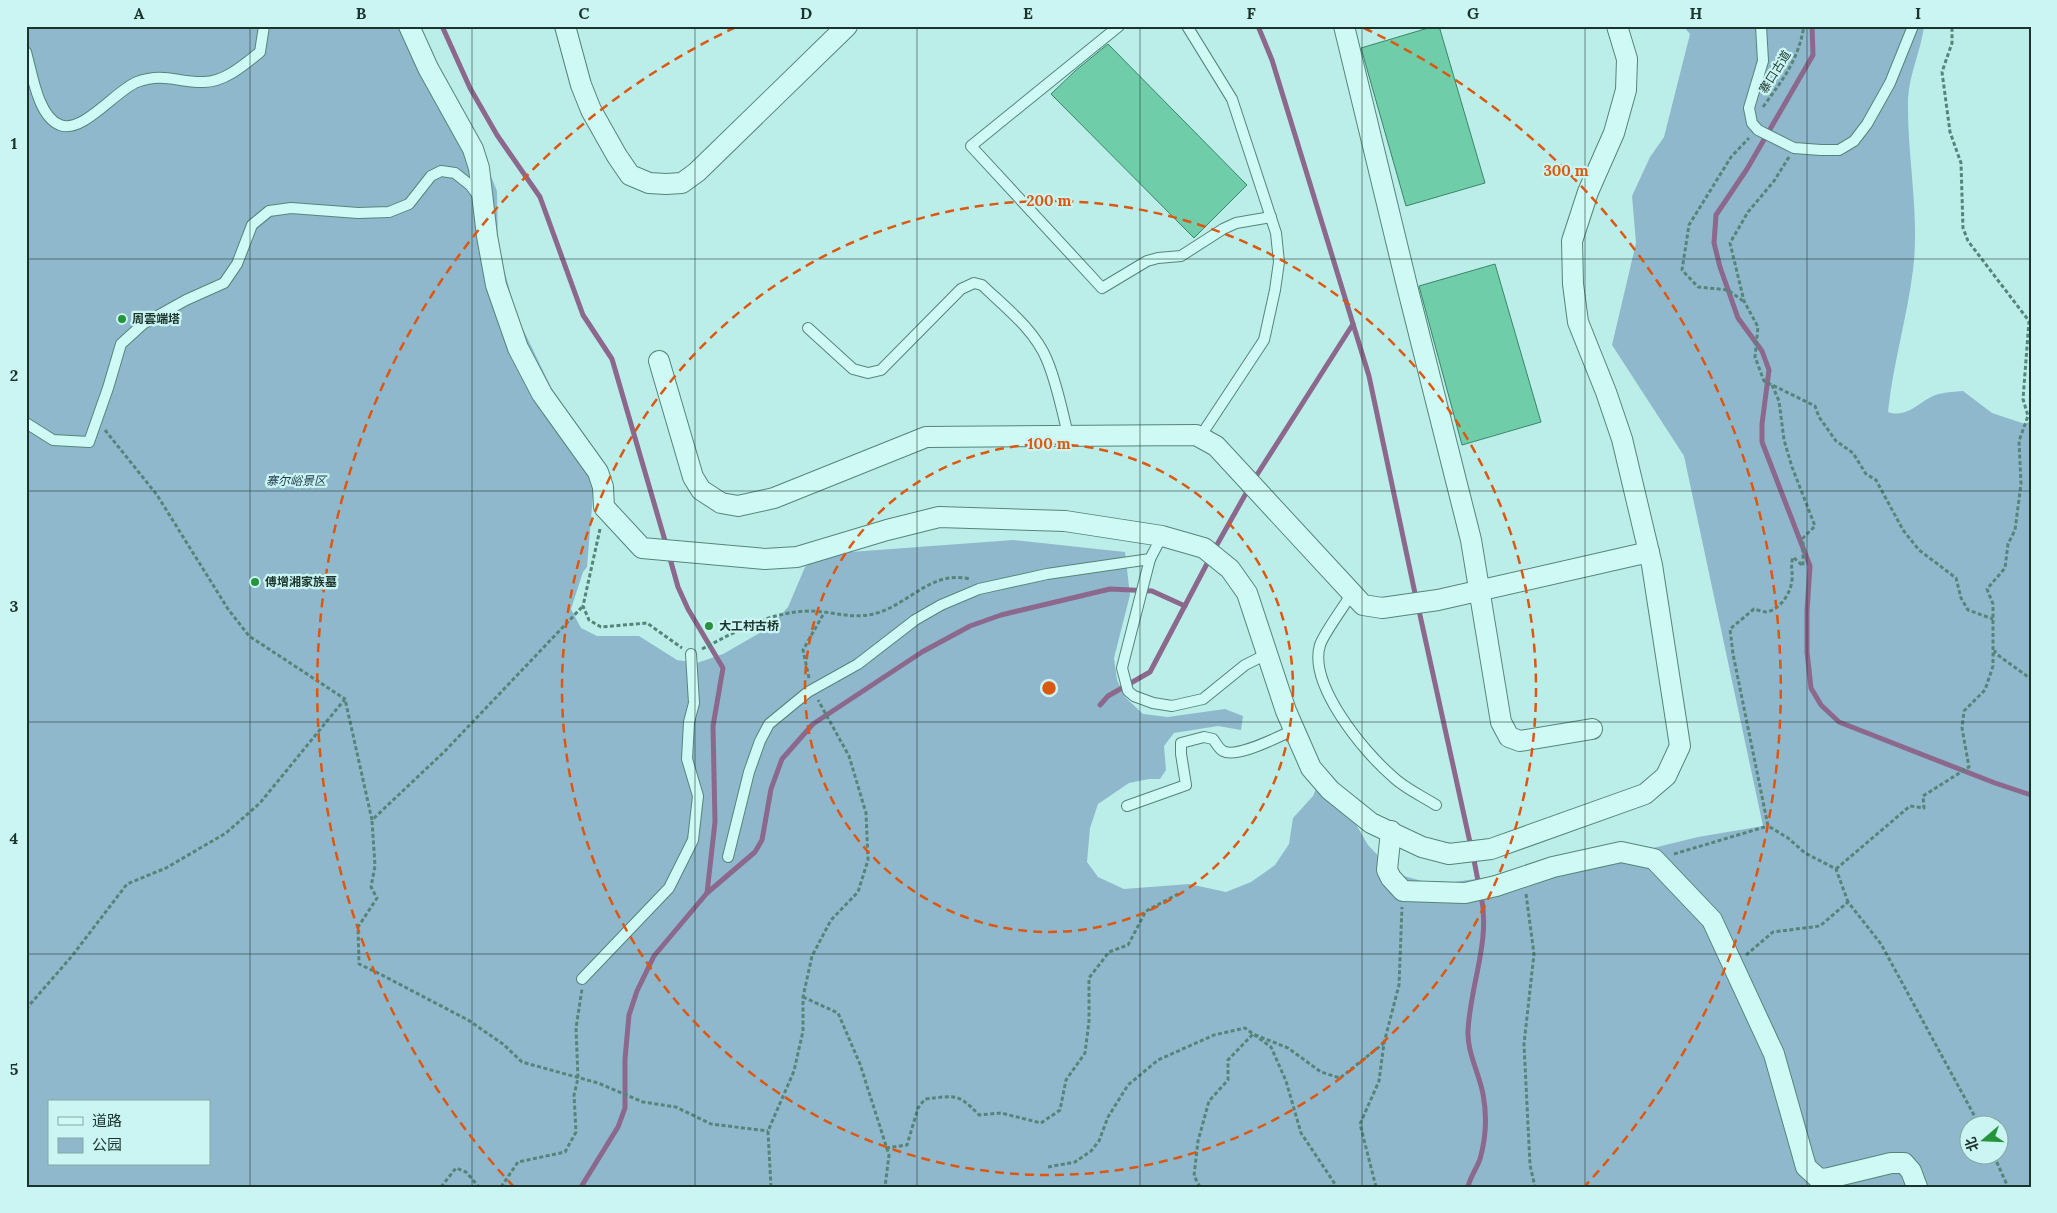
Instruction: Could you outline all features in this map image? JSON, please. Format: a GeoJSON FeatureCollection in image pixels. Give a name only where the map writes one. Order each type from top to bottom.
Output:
{"type":"FeatureCollection","features":[{"type":"Feature","properties":{"kind":"street"},"geometry":{"type":"LineString","coordinates":[[409,26],[428,68],[473,149],[479,168],[486,236],[496,285],[518,348],[542,394],[598,472],[603,487],[604,507],[642,548],[680,553],[765,559],[797,557],[887,530],[938,518],[1065,521],[1162,536],[1212,554],[1230,569],[1247,593],[1294,730],[1311,768],[1330,790],[1371,823],[1422,847],[1449,854],[1487,850],[1605,810],[1645,794],[1666,776],[1680,746],[1649,552],[1622,439],[1606,392],[1578,322],[1573,284],[1572,241],[1588,192],[1614,133],[1626,90],[1627,59],[1617,26]]}},
{"type":"Feature","properties":{"kind":"street"},"geometry":{"type":"LineString","coordinates":[[565,26],[591,110],[617,156],[630,174],[649,183],[666,184],[682,183],[696,172],[847,26]]}},
{"type":"Feature","properties":{"kind":"street"},"geometry":{"type":"LineString","coordinates":[[1344,26],[1410,300],[1472,540],[1501,722],[1509,737],[1520,741],[1592,729]]}},
{"type":"Feature","properties":{"kind":"street"},"geometry":{"type":"LineString","coordinates":[[659,361],[692,477],[701,490],[721,503],[738,506],[774,498],[926,437],[1196,435],[1216,446],[1363,605],[1382,608],[1438,600],[1649,552]]}},
{"type":"Feature","properties":{"kind":"street"},"geometry":{"type":"LineString","coordinates":[[1391,831],[1386,870],[1403,891],[1465,893],[1496,886],[1553,867],[1621,852],[1654,859],[1712,920],[1774,1054],[1806,1167],[1818,1178],[1825,1179],[1891,1163],[1904,1164],[1911,1171],[1917,1187]]}},
{"type":"Feature","properties":{"kind":"lane"},"geometry":{"type":"LineString","coordinates":[[26,52],[38,95],[49,118],[60,125],[70,128],[88,119],[135,83],[156,76],[206,82],[234,73],[260,52],[264,26]]}},
{"type":"Feature","properties":{"kind":"lane"},"geometry":{"type":"LineString","coordinates":[[1120,26],[971,146],[1102,288],[1147,261],[1180,256],[1236,223],[1271,217]]}},
{"type":"Feature","properties":{"kind":"lane"},"geometry":{"type":"LineString","coordinates":[[1187,26],[1232,99],[1276,233],[1279,262],[1264,340],[1200,438]]}},
{"type":"Feature","properties":{"kind":"lane"},"geometry":{"type":"LineString","coordinates":[[1761,26],[1764,61],[1749,108],[1756,127],[1794,148],[1839,150],[1854,141],[1867,124],[1890,84],[1914,26]]}},
{"type":"Feature","properties":{"kind":"lane"},"geometry":{"type":"LineString","coordinates":[[26,423],[53,440],[89,442],[121,344],[144,324],[186,300],[224,283],[237,264],[252,226],[268,211],[291,208],[358,213],[389,212],[409,204],[431,176],[441,171],[455,173],[470,185],[484,204]]}},
{"type":"Feature","properties":{"kind":"lane"},"geometry":{"type":"LineString","coordinates":[[808,328],[853,369],[868,373],[881,370],[961,289],[974,283],[982,285],[1028,331],[1047,359],[1068,435]]}},
{"type":"Feature","properties":{"kind":"lane"},"geometry":{"type":"LineString","coordinates":[[1162,536],[1150,559],[1122,668],[1128,691],[1134,696],[1153,703],[1172,706],[1186,704],[1203,699],[1245,665],[1267,654]]}},
{"type":"Feature","properties":{"kind":"lane"},"geometry":{"type":"LineString","coordinates":[[728,858],[749,772],[769,724],[814,689],[858,664],[909,624],[932,610],[979,589],[1047,574],[1150,559]]}},
{"type":"Feature","properties":{"kind":"lane"},"geometry":{"type":"LineString","coordinates":[[1352,593],[1320,643],[1317,663],[1332,703],[1367,751],[1392,777],[1436,805]]}},
{"type":"Feature","properties":{"kind":"lane"},"geometry":{"type":"LineString","coordinates":[[582,979],[669,888],[693,840],[698,796],[687,759],[689,722],[694,702],[695,652]]}},
{"type":"Feature","properties":{"kind":"lane"},"geometry":{"type":"LineString","coordinates":[[1126,806],[1186,785],[1181,743],[1204,737],[1213,739],[1222,751],[1231,754],[1244,751],[1294,730]]}},
{"type":"Feature","properties":{"kind":"path","name":"寨口古道"},"geometry":{"type":"LineString","coordinates":[[1744,301],[1728,290],[1698,287],[1682,270],[1689,225],[1731,157],[1756,127],[1791,67],[1801,46],[1804,26]]}},
{"type":"Feature","properties":{"kind":"path"},"geometry":{"type":"LineString","coordinates":[[1836,869],[1910,806],[1924,808],[1923,796],[1969,766],[1962,728],[1964,711],[1985,690],[1993,666],[1993,604],[1987,589],[2005,568],[2008,544],[2015,530],[2021,484],[2019,441],[2028,416],[2023,399],[2029,321],[1968,241],[1964,228],[1961,163],[1950,132],[1942,72],[1952,43],[1952,26]]}},
{"type":"Feature","properties":{"kind":"path"},"geometry":{"type":"LineString","coordinates":[[1794,148],[1774,181],[1748,212],[1730,243],[1744,301],[1758,327],[1756,357],[1764,381],[1816,406],[1819,417],[1836,441],[1852,453],[1866,474],[1876,480],[1903,530],[1919,550],[1956,578],[1961,598],[1968,610],[1993,619]]}},
{"type":"Feature","properties":{"kind":"path"},"geometry":{"type":"LineString","coordinates":[[1768,826],[1736,672],[1730,629],[1754,609],[1766,612],[1778,607],[1784,600],[1792,580],[1790,567],[1793,557],[1803,566],[1803,538],[1815,526],[1792,467],[1784,440],[1779,401],[1772,385]]}},
{"type":"Feature","properties":{"kind":"path"},"geometry":{"type":"LineString","coordinates":[[97,420],[157,495],[228,609],[249,636],[345,699],[372,820],[375,866],[371,887],[377,898],[358,927],[359,964],[378,972],[468,1020],[503,1044],[522,1062],[616,1090],[643,1102],[676,1107],[711,1124],[768,1131]]}},
{"type":"Feature","properties":{"kind":"path"},"geometry":{"type":"LineString","coordinates":[[372,820],[445,751],[583,606],[604,507]]}},
{"type":"Feature","properties":{"kind":"path"},"geometry":{"type":"LineString","coordinates":[[583,606],[589,620],[601,627],[647,624],[695,652],[772,615],[809,611],[855,617],[869,616],[883,611],[928,584],[948,577],[966,578],[992,587]]}},
{"type":"Feature","properties":{"kind":"path"},"geometry":{"type":"LineString","coordinates":[[771,1187],[768,1131],[794,1071],[803,1031],[803,997],[812,956],[831,920],[858,892],[868,860],[866,813],[848,756],[823,709],[807,671],[803,650],[824,613]]}},
{"type":"Feature","properties":{"kind":"path"},"geometry":{"type":"LineString","coordinates":[[1993,645],[1995,653],[2031,679]]}},
{"type":"Feature","properties":{"kind":"path"},"geometry":{"type":"LineString","coordinates":[[26,1009],[72,956],[127,884],[166,868],[226,833],[260,803],[345,699]]}},
{"type":"Feature","properties":{"kind":"path"},"geometry":{"type":"LineString","coordinates":[[1654,859],[1768,826],[1788,838],[1805,853],[1836,869],[1848,902],[1882,944],[1975,1116]]}},
{"type":"Feature","properties":{"kind":"path"},"geometry":{"type":"LineString","coordinates":[[1523,878],[1534,954],[1524,1044],[1530,1165],[1535,1187]]}},
{"type":"Feature","properties":{"kind":"path"},"geometry":{"type":"LineString","coordinates":[[1376,1187],[1360,1124],[1379,1081],[1384,1044],[1399,985],[1403,891]]}},
{"type":"Feature","properties":{"kind":"path"},"geometry":{"type":"LineString","coordinates":[[886,1148],[907,1145],[918,1108],[925,1099],[950,1097],[963,1099],[979,1115],[1001,1113],[1041,1123],[1060,1110],[1066,1080],[1085,1053],[1089,978],[1110,952],[1128,945],[1146,911],[1180,894]]}},
{"type":"Feature","properties":{"kind":"path"},"geometry":{"type":"LineString","coordinates":[[1733,966],[1773,932],[1820,926],[1848,902]]}},
{"type":"Feature","properties":{"kind":"path"},"geometry":{"type":"LineString","coordinates":[[501,1187],[518,1162],[565,1152],[576,1132],[574,1095],[578,1078],[576,1028],[582,979]]}},
{"type":"Feature","properties":{"kind":"path"},"geometry":{"type":"LineString","coordinates":[[803,997],[838,1012],[860,1064],[888,1155],[885,1187]]}},
{"type":"Feature","properties":{"kind":"path"},"geometry":{"type":"LineString","coordinates":[[1048,1168],[1075,1162],[1090,1151],[1099,1141],[1108,1117],[1128,1085],[1158,1060],[1214,1035],[1246,1028],[1271,1047],[1286,1081],[1301,1134],[1337,1187]]}},
{"type":"Feature","properties":{"kind":"path"},"geometry":{"type":"LineString","coordinates":[[1253,1034],[1288,1048],[1321,1072],[1340,1078],[1384,1044]]}},
{"type":"Feature","properties":{"kind":"path"},"geometry":{"type":"LineString","coordinates":[[1200,1187],[1194,1176],[1198,1141],[1209,1100],[1228,1080],[1228,1060],[1253,1034]]}},
{"type":"Feature","properties":{"kind":"path"},"geometry":{"type":"LineString","coordinates":[[1999,1166],[2008,1187]]}},
{"type":"Feature","properties":{"kind":"path"},"geometry":{"type":"LineString","coordinates":[[442,1187],[456,1168],[466,1172],[478,1187]]}},
{"type":"Feature","properties":{"kind":"green space","name":"寨尔峪景区"},"geometry":{"type":"Polygon","coordinates":[[[26,26],[414,26],[477,141],[497,191],[498,249],[518,319],[553,391],[596,459],[587,567],[583,572],[571,609],[581,628],[597,636],[639,636],[677,660],[697,663],[723,654],[770,627],[788,607],[805,567],[816,557],[837,553],[1013,540],[1125,552],[1130,595],[1114,658],[1117,680],[1125,697],[1143,714],[1168,717],[1225,709],[1243,716],[1241,730],[1218,726],[1174,733],[1164,746],[1166,770],[1160,779],[1129,783],[1098,804],[1090,828],[1087,862],[1098,877],[1124,889],[1189,884],[1226,892],[1251,882],[1275,865],[1289,844],[1293,818],[1313,796],[1324,769],[1368,845],[1396,874],[1422,881],[1454,882],[1490,877],[1603,847],[1623,845],[1653,848],[1698,837],[1763,826],[1684,456],[1612,345],[1636,243],[1632,196],[1650,157],[1664,137],[1690,34],[1683,26],[1924,26],[1910,81],[1908,100],[1915,249],[1888,412],[1906,412],[1935,395],[1963,391],[1992,413],[2025,424],[2031,421],[2031,1187],[26,1187],[26,26]]]}},
{"type":"Feature","properties":{"kind":"building"},"geometry":{"type":"Polygon","coordinates":[[[1439,26],[1485,183],[1406,206],[1361,48],[1439,26]]]}},
{"type":"Feature","properties":{"kind":"building"},"geometry":{"type":"Polygon","coordinates":[[[1108,44],[1247,185],[1194,238],[1051,94],[1108,44]]]}},
{"type":"Feature","properties":{"kind":"building"},"geometry":{"type":"Polygon","coordinates":[[[1495,264],[1541,422],[1462,445],[1419,286],[1495,264]]]}},
{"type":"Feature","properties":{"kind":"waterway"},"geometry":{"type":"LineString","coordinates":[[442,26],[470,88],[497,135],[540,197],[583,315],[612,359],[666,544]]}},
{"type":"Feature","properties":{"kind":"waterway"},"geometry":{"type":"LineString","coordinates":[[1258,26],[1272,60],[1369,376],[1416,598]]}},
{"type":"Feature","properties":{"kind":"waterway"},"geometry":{"type":"LineString","coordinates":[[1812,26],[1813,55],[1747,169],[1716,215],[1714,243],[1720,267],[1738,318],[1762,351],[1769,370],[1762,424],[1762,442],[1810,566],[1807,652],[1811,688],[1821,705],[1839,722],[1995,783],[2031,795]]}},
{"type":"Feature","properties":{"kind":"waterway"},"geometry":{"type":"LineString","coordinates":[[1253,481],[1353,324]]}},
{"type":"Feature","properties":{"kind":"waterway"},"geometry":{"type":"LineString","coordinates":[[1214,550],[1249,488]]}},
{"type":"Feature","properties":{"kind":"waterway"},"geometry":{"type":"LineString","coordinates":[[581,1187],[618,1127],[625,1108],[625,1059],[629,1015],[637,991],[654,956],[707,893],[715,822],[713,726],[723,668],[688,609],[678,587],[669,555]]}},
{"type":"Feature","properties":{"kind":"waterway"},"geometry":{"type":"LineString","coordinates":[[1100,705],[1108,696],[1150,672],[1210,558]]}},
{"type":"Feature","properties":{"kind":"waterway"},"geometry":{"type":"LineString","coordinates":[[707,893],[755,852],[762,840],[771,789],[782,759],[813,724],[922,652],[970,626],[1001,615],[1110,589],[1152,591],[1185,606]]}},
{"type":"Feature","properties":{"kind":"waterway"},"geometry":{"type":"LineString","coordinates":[[1418,606],[1471,847]]}},
{"type":"Feature","properties":{"kind":"waterway"},"geometry":{"type":"LineString","coordinates":[[1473,855],[1479,886]]}},
{"type":"Feature","properties":{"kind":"waterway"},"geometry":{"type":"LineString","coordinates":[[1468,1187],[1480,1159],[1484,1143],[1485,1126],[1483,1094],[1468,1039],[1470,1014],[1482,946],[1483,912],[1481,895]]}},
{"type":"Feature","properties":{"kind":"place","name":"周雲端塔"},"geometry":{"type":"Point","coordinates":[122,319]}},
{"type":"Feature","properties":{"kind":"place","name":"傅增湘家族墓"},"geometry":{"type":"Point","coordinates":[255,582]}},
{"type":"Feature","properties":{"kind":"place","name":"大工村古桥"},"geometry":{"type":"Point","coordinates":[709,626]}}]}
